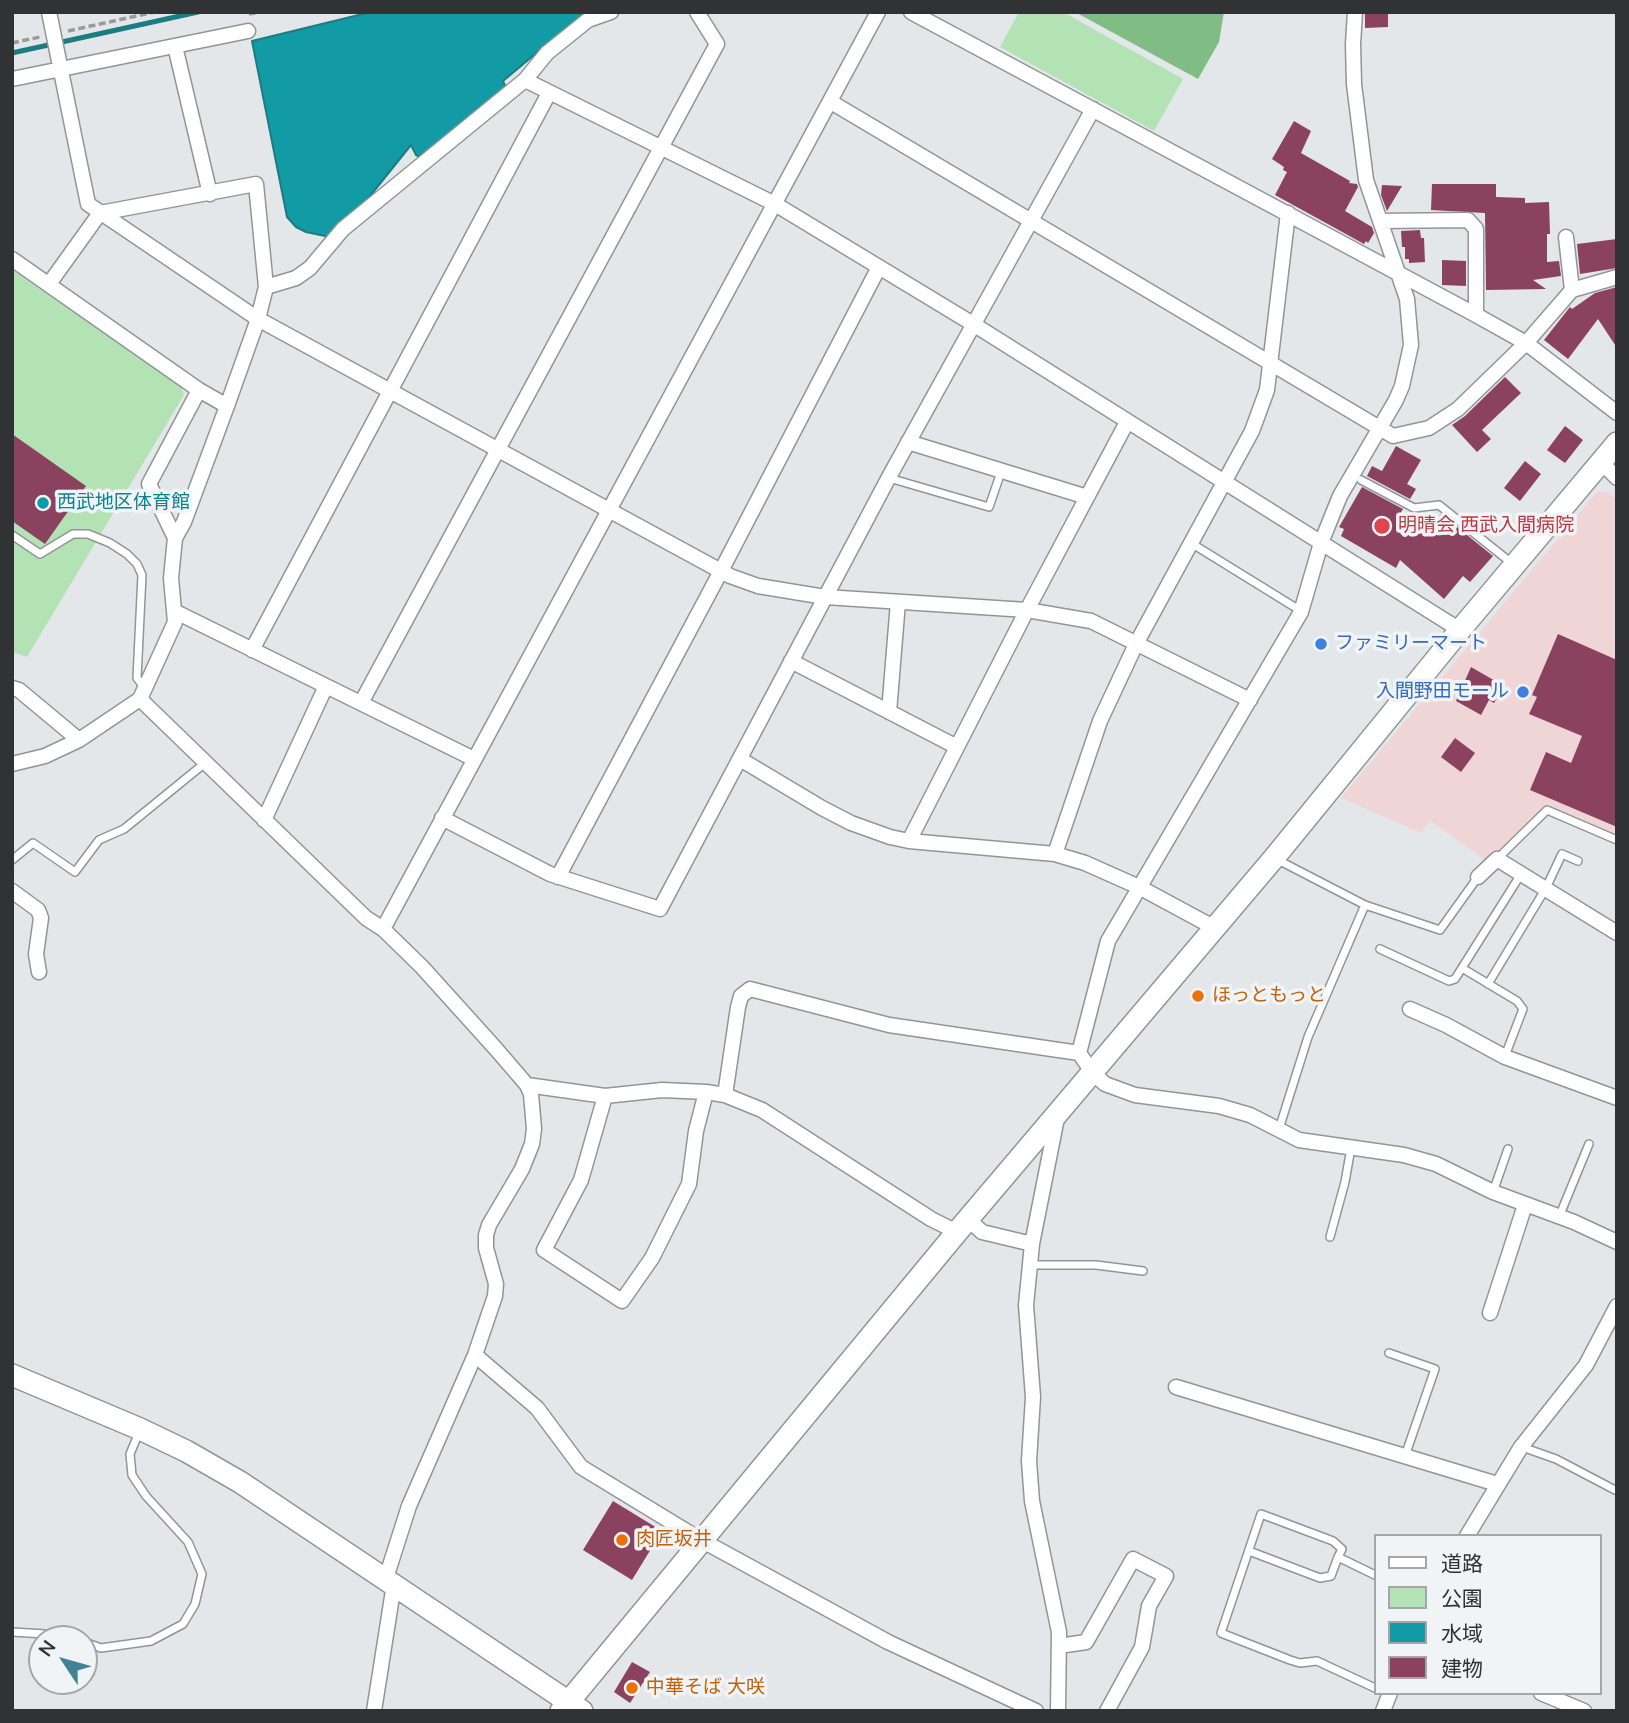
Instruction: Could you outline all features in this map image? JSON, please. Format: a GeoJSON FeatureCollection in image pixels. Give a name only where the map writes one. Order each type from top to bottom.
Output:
{"type":"FeatureCollection","features":[{"type":"Feature","properties":{"kind":"street"},"geometry":{"type":"LineString","coordinates":[[49,12],[88,204],[258,319],[721,571],[758,586],[825,597],[1027,610],[1091,621],[1250,700]]}},
{"type":"Feature","properties":{"kind":"street"},"geometry":{"type":"LineString","coordinates":[[266,287],[296,278],[310,268],[343,229],[525,80],[547,53],[588,20],[611,12]]}},
{"type":"Feature","properties":{"kind":"street"},"geometry":{"type":"LineString","coordinates":[[361,703],[717,44],[697,12]]}},
{"type":"Feature","properties":{"kind":"street"},"geometry":{"type":"LineString","coordinates":[[383,929],[878,12]]}},
{"type":"Feature","properties":{"kind":"street"},"geometry":{"type":"LineString","coordinates":[[911,12],[1526,343],[1617,413]]}},
{"type":"Feature","properties":{"kind":"street"},"geometry":{"type":"LineString","coordinates":[[1079,1053],[1108,941],[1301,612],[1321,543],[1340,496],[1396,400],[1411,345],[1407,299],[1366,180],[1354,84],[1355,12]]}},
{"type":"Feature","properties":{"kind":"street"},"geometry":{"type":"LineString","coordinates":[[12,79],[61,63],[175,46],[248,31]]}},
{"type":"Feature","properties":{"kind":"street"},"geometry":{"type":"LineString","coordinates":[[175,46],[210,194]]}},
{"type":"Feature","properties":{"kind":"street"},"geometry":{"type":"LineString","coordinates":[[525,80],[775,204],[973,324],[1460,630]]}},
{"type":"Feature","properties":{"kind":"street"},"geometry":{"type":"LineString","coordinates":[[252,650],[549,93]]}},
{"type":"Feature","properties":{"kind":"street"},"geometry":{"type":"LineString","coordinates":[[831,103],[1393,436],[1429,428],[1469,400],[1526,343],[1572,290],[1617,277]]}},
{"type":"Feature","properties":{"kind":"street"},"geometry":{"type":"LineString","coordinates":[[442,818],[558,877],[660,909],[889,477],[1093,109]]}},
{"type":"Feature","properties":{"kind":"street"},"geometry":{"type":"LineString","coordinates":[[12,764],[45,755],[79,740],[142,693],[175,622],[171,579],[175,538],[184,522],[227,406],[258,319],[266,287],[256,184],[100,213],[49,284]]}},
{"type":"Feature","properties":{"kind":"street"},"geometry":{"type":"LineString","coordinates":[[1055,853],[1100,721],[1136,644],[1252,431],[1267,390],[1288,213]]}},
{"type":"Feature","properties":{"kind":"street"},"geometry":{"type":"LineString","coordinates":[[1380,221],[1468,220],[1476,229],[1476,315]]}},
{"type":"Feature","properties":{"kind":"street"},"geometry":{"type":"LineString","coordinates":[[1566,237],[1572,290]]}},
{"type":"Feature","properties":{"kind":"street"},"geometry":{"type":"LineString","coordinates":[[12,259],[199,390],[227,406]]}},
{"type":"Feature","properties":{"kind":"street"},"geometry":{"type":"LineString","coordinates":[[558,877],[879,267]]}},
{"type":"Feature","properties":{"kind":"street"},"geometry":{"type":"LineString","coordinates":[[175,538],[149,484],[199,390]]}},
{"type":"Feature","properties":{"kind":"street"},"geometry":{"type":"LineString","coordinates":[[909,841],[1127,422]]}},
{"type":"Feature","properties":{"kind":"street"},"geometry":{"type":"LineString","coordinates":[[908,442],[1087,497]]}},
{"type":"Feature","properties":{"kind":"street"},"geometry":{"type":"LineString","coordinates":[[12,1375],[140,1429],[186,1451],[240,1482],[390,1581],[570,1707],[701,1540],[1274,858],[1617,443]]}},
{"type":"Feature","properties":{"kind":"street"},"geometry":{"type":"LineString","coordinates":[[1601,462],[1617,478]]}},
{"type":"Feature","properties":{"kind":"street"},"geometry":{"type":"LineString","coordinates":[[888,712],[898,602]]}},
{"type":"Feature","properties":{"kind":"street"},"geometry":{"type":"LineString","coordinates":[[174,611],[474,759]]}},
{"type":"Feature","properties":{"kind":"street"},"geometry":{"type":"LineString","coordinates":[[791,661],[957,747]]}},
{"type":"Feature","properties":{"kind":"street"},"geometry":{"type":"LineString","coordinates":[[264,820],[326,687]]}},
{"type":"Feature","properties":{"kind":"street"},"geometry":{"type":"LineString","coordinates":[[12,688],[19,690],[79,740]]}},
{"type":"Feature","properties":{"kind":"street"},"geometry":{"type":"LineString","coordinates":[[142,693],[205,764],[366,918],[383,929],[422,967],[527,1085],[533,1108],[532,1144],[522,1169],[489,1224],[486,1235],[486,1248],[496,1284],[495,1296],[475,1355],[409,1506],[390,1581],[374,1711]]}},
{"type":"Feature","properties":{"kind":"street"},"geometry":{"type":"LineString","coordinates":[[740,759],[851,823],[890,837],[909,841],[1055,853],[1139,887],[1215,928]]}},
{"type":"Feature","properties":{"kind":"street"},"geometry":{"type":"LineString","coordinates":[[1478,877],[1497,859],[1617,933]]}},
{"type":"Feature","properties":{"kind":"street"},"geometry":{"type":"LineString","coordinates":[[12,891],[38,910],[41,918],[36,954],[38,972]]}},
{"type":"Feature","properties":{"kind":"street"},"geometry":{"type":"LineString","coordinates":[[725,1095],[738,1006],[741,996],[750,989],[889,1026],[1079,1053],[1093,1073],[1105,1084],[1135,1095],[1219,1106],[1250,1115],[1299,1140],[1404,1155],[1436,1164],[1493,1192],[1617,1242]]}},
{"type":"Feature","properties":{"kind":"street"},"geometry":{"type":"LineString","coordinates":[[1410,1009],[1505,1057],[1617,1098]]}},
{"type":"Feature","properties":{"kind":"street"},"geometry":{"type":"LineString","coordinates":[[527,1085],[605,1096],[662,1090],[706,1091],[725,1095],[761,1110],[931,1219],[1032,1244]]}},
{"type":"Feature","properties":{"kind":"street"},"geometry":{"type":"LineString","coordinates":[[605,1096],[581,1180],[544,1250],[621,1301],[652,1258],[688,1184],[696,1131],[706,1091]]}},
{"type":"Feature","properties":{"kind":"street"},"geometry":{"type":"LineString","coordinates":[[1057,1116],[1032,1244],[1026,1305],[1033,1397],[1029,1461],[1032,1501],[1059,1632],[1058,1711]]}},
{"type":"Feature","properties":{"kind":"street"},"geometry":{"type":"LineString","coordinates":[[1490,1313],[1525,1205]]}},
{"type":"Feature","properties":{"kind":"street"},"geometry":{"type":"LineString","coordinates":[[1468,1534],[1521,1447],[1586,1365],[1617,1306]]}},
{"type":"Feature","properties":{"kind":"street"},"geometry":{"type":"LineString","coordinates":[[475,1355],[537,1408],[581,1467],[701,1540],[888,1642],[1036,1711]]}},
{"type":"Feature","properties":{"kind":"street"},"geometry":{"type":"LineString","coordinates":[[1176,1387],[1497,1484]]}},
{"type":"Feature","properties":{"kind":"street"},"geometry":{"type":"LineString","coordinates":[[1059,1646],[1086,1642],[1133,1559],[1166,1576],[1149,1606],[1142,1647],[1107,1711]]}},
{"type":"Feature","properties":{"kind":"street"},"geometry":{"type":"LineString","coordinates":[[1546,1695],[1584,1711]]}},
{"type":"Feature","properties":{"kind":"lane"},"geometry":{"type":"LineString","coordinates":[[889,477],[989,507],[1001,472]]}},
{"type":"Feature","properties":{"kind":"lane"},"geometry":{"type":"LineString","coordinates":[[1361,480],[1414,508],[1439,505],[1514,565]]}},
{"type":"Feature","properties":{"kind":"lane"},"geometry":{"type":"LineString","coordinates":[[12,535],[40,554],[73,534],[88,534],[110,543],[137,564],[142,575],[137,678],[142,693]]}},
{"type":"Feature","properties":{"kind":"lane"},"geometry":{"type":"LineString","coordinates":[[1191,543],[1301,612]]}},
{"type":"Feature","properties":{"kind":"lane"},"geometry":{"type":"LineString","coordinates":[[12,860],[33,844],[75,873],[99,840],[124,829],[205,764]]}},
{"type":"Feature","properties":{"kind":"lane"},"geometry":{"type":"LineString","coordinates":[[1497,859],[1547,810],[1617,840]]}},
{"type":"Feature","properties":{"kind":"lane"},"geometry":{"type":"LineString","coordinates":[[1488,984],[1546,888],[1562,854],[1578,861]]}},
{"type":"Feature","properties":{"kind":"lane"},"geometry":{"type":"LineString","coordinates":[[1274,858],[1365,905],[1440,929],[1478,877]]}},
{"type":"Feature","properties":{"kind":"lane"},"geometry":{"type":"LineString","coordinates":[[1380,949],[1448,981],[1455,979],[1521,874]]}},
{"type":"Feature","properties":{"kind":"lane"},"geometry":{"type":"LineString","coordinates":[[1279,1130],[1308,1037],[1365,905]]}},
{"type":"Feature","properties":{"kind":"lane"},"geometry":{"type":"LineString","coordinates":[[1462,968],[1517,1001],[1523,1009],[1505,1057]]}},
{"type":"Feature","properties":{"kind":"lane"},"geometry":{"type":"LineString","coordinates":[[1559,1217],[1589,1144]]}},
{"type":"Feature","properties":{"kind":"lane"},"geometry":{"type":"LineString","coordinates":[[1330,1237],[1345,1182],[1351,1147]]}},
{"type":"Feature","properties":{"kind":"lane"},"geometry":{"type":"LineString","coordinates":[[1493,1192],[1508,1149]]}},
{"type":"Feature","properties":{"kind":"lane"},"geometry":{"type":"LineString","coordinates":[[1030,1265],[1096,1265],[1143,1271]]}},
{"type":"Feature","properties":{"kind":"lane"},"geometry":{"type":"LineString","coordinates":[[1389,1353],[1435,1369],[1405,1456]]}},
{"type":"Feature","properties":{"kind":"lane"},"geometry":{"type":"LineString","coordinates":[[98,1647],[151,1641],[183,1624],[195,1604],[202,1574],[188,1542],[146,1496],[132,1475],[130,1454],[140,1429]]}},
{"type":"Feature","properties":{"kind":"lane"},"geometry":{"type":"LineString","coordinates":[[1521,1447],[1556,1459],[1615,1490]]}},
{"type":"Feature","properties":{"kind":"lane"},"geometry":{"type":"LineString","coordinates":[[1249,1551],[1320,1578],[1331,1576],[1342,1549],[1333,1541],[1261,1514],[1221,1633],[1300,1663],[1317,1661],[1374,1688]]}},
{"type":"Feature","properties":{"kind":"lane"},"geometry":{"type":"LineString","coordinates":[[1338,1557],[1374,1575]]}},
{"type":"Feature","properties":{"kind":"path"},"geometry":{"type":"LineString","coordinates":[[12,43],[155,12]]}},
{"type":"Feature","properties":{"kind":"shaded area","name":"入間野田モール"},"geometry":{"type":"Polygon","coordinates":[[[1597,492],[1608,492],[1617,500],[1617,836],[1546,805],[1487,861],[1430,821],[1421,833],[1341,798],[1597,492]]]}},
{"type":"Feature","properties":{"kind":"green space"},"geometry":{"type":"Polygon","coordinates":[[[1019,12],[1063,12],[1183,79],[1154,131],[1000,47],[1019,12]]]}},
{"type":"Feature","properties":{"kind":"green space"},"geometry":{"type":"Polygon","coordinates":[[[1075,12],[1224,12],[1219,42],[1198,79],[1075,12]]]}},
{"type":"Feature","properties":{"kind":"green space"},"geometry":{"type":"Polygon","coordinates":[[[12,270],[181,386],[184,395],[27,657],[12,652],[12,270]]]}},
{"type":"Feature","properties":{"kind":"water"},"geometry":{"type":"Polygon","coordinates":[[[371,12],[592,12],[582,15],[503,81],[507,90],[422,158],[416,155],[411,145],[362,206],[330,237],[306,232],[296,227],[287,217],[252,41],[371,12]]]}},
{"type":"Feature","properties":{"kind":"building"},"geometry":{"type":"Polygon","coordinates":[[[1365,12],[1388,12],[1388,27],[1365,28],[1365,12]]]}},
{"type":"Feature","properties":{"kind":"building"},"geometry":{"type":"Polygon","coordinates":[[[1294,121],[1311,131],[1301,153],[1350,181],[1349,183],[1357,184],[1358,187],[1345,211],[1372,227],[1374,233],[1368,243],[1366,241],[1364,244],[1275,195],[1287,172],[1272,159],[1294,121]]]}},
{"type":"Feature","properties":{"kind":"building"},"geometry":{"type":"Polygon","coordinates":[[[1432,184],[1496,184],[1496,197],[1525,198],[1525,203],[1549,202],[1547,262],[1559,261],[1561,276],[1533,280],[1546,289],[1486,290],[1485,213],[1431,210],[1432,184]]]}},
{"type":"Feature","properties":{"kind":"building"},"geometry":{"type":"Polygon","coordinates":[[[1382,185],[1402,186],[1387,211],[1381,195],[1382,185]]]}},
{"type":"Feature","properties":{"kind":"building"},"geometry":{"type":"Polygon","coordinates":[[[1420,230],[1421,238],[1424,238],[1425,262],[1409,263],[1409,259],[1405,259],[1405,247],[1402,247],[1401,231],[1420,230]]]}},
{"type":"Feature","properties":{"kind":"building"},"geometry":{"type":"Polygon","coordinates":[[[1617,239],[1617,268],[1580,274],[1577,244],[1617,239]]]}},
{"type":"Feature","properties":{"kind":"building"},"geometry":{"type":"Polygon","coordinates":[[[1442,260],[1466,261],[1466,286],[1442,285],[1442,260]]]}},
{"type":"Feature","properties":{"kind":"building"},"geometry":{"type":"Polygon","coordinates":[[[1617,287],[1617,348],[1598,319],[1568,359],[1544,340],[1570,307],[1572,309],[1595,293],[1617,287]]]}},
{"type":"Feature","properties":{"kind":"building"},"geometry":{"type":"Polygon","coordinates":[[[1505,377],[1521,393],[1482,430],[1491,439],[1477,452],[1452,425],[1505,377]]]}},
{"type":"Feature","properties":{"kind":"building"},"geometry":{"type":"Polygon","coordinates":[[[1565,426],[1583,440],[1565,463],[1547,450],[1565,426]]]}},
{"type":"Feature","properties":{"kind":"building","name":"西武地区体育館"},"geometry":{"type":"Polygon","coordinates":[[[12,434],[86,486],[45,544],[12,521],[12,434]]]}},
{"type":"Feature","properties":{"kind":"building"},"geometry":{"type":"Polygon","coordinates":[[[1396,446],[1421,460],[1407,484],[1416,489],[1410,499],[1367,476],[1372,466],[1382,471],[1396,446]]]}},
{"type":"Feature","properties":{"kind":"building"},"geometry":{"type":"Polygon","coordinates":[[[1525,461],[1541,474],[1520,501],[1504,488],[1525,461]]]}},
{"type":"Feature","properties":{"kind":"building"},"geometry":{"type":"Polygon","coordinates":[[[1362,487],[1403,509],[1397,519],[1423,534],[1441,514],[1493,556],[1470,582],[1463,576],[1444,599],[1400,560],[1396,568],[1341,536],[1344,529],[1339,527],[1362,487]]]}},
{"type":"Feature","properties":{"kind":"building"},"geometry":{"type":"Polygon","coordinates":[[[1558,634],[1617,660],[1617,827],[1530,790],[1546,752],[1571,763],[1582,736],[1529,714],[1537,697],[1532,695],[1558,634]]]}},
{"type":"Feature","properties":{"kind":"building"},"geometry":{"type":"Polygon","coordinates":[[[1471,667],[1504,686],[1494,703],[1489,700],[1481,715],[1456,701],[1471,667]]]}},
{"type":"Feature","properties":{"kind":"building"},"geometry":{"type":"Polygon","coordinates":[[[1455,738],[1475,753],[1461,772],[1441,757],[1455,738]]]}},
{"type":"Feature","properties":{"kind":"building","name":"肉匠坂井"},"geometry":{"type":"Polygon","coordinates":[[[613,1501],[662,1531],[632,1580],[583,1550],[613,1501]]]}},
{"type":"Feature","properties":{"kind":"building"},"geometry":{"type":"Polygon","coordinates":[[[632,1662],[650,1672],[630,1703],[614,1692],[632,1662]]]}},
{"type":"Feature","properties":{"kind":"waterway"},"geometry":{"type":"LineString","coordinates":[[12,53],[198,12]]}},
{"type":"Feature","properties":{"kind":"place","name":"西武地区体育館"},"geometry":{"type":"Point","coordinates":[43,503]}},
{"type":"Feature","properties":{"kind":"place","name":"明晴会 西武入間病院"},"geometry":{"type":"Point","coordinates":[1382,526]}},
{"type":"Feature","properties":{"kind":"place","name":"ファミリーマート"},"geometry":{"type":"Point","coordinates":[1321,644]}},
{"type":"Feature","properties":{"kind":"place","name":"入間野田モール"},"geometry":{"type":"Point","coordinates":[1523,692]}},
{"type":"Feature","properties":{"kind":"place","name":"ほっともっと"},"geometry":{"type":"Point","coordinates":[1198,996]}},
{"type":"Feature","properties":{"kind":"place","name":"肉匠坂井"},"geometry":{"type":"Point","coordinates":[622,1540]}},
{"type":"Feature","properties":{"kind":"place","name":"中華そば 大咲"},"geometry":{"type":"Point","coordinates":[632,1688]}}]}
